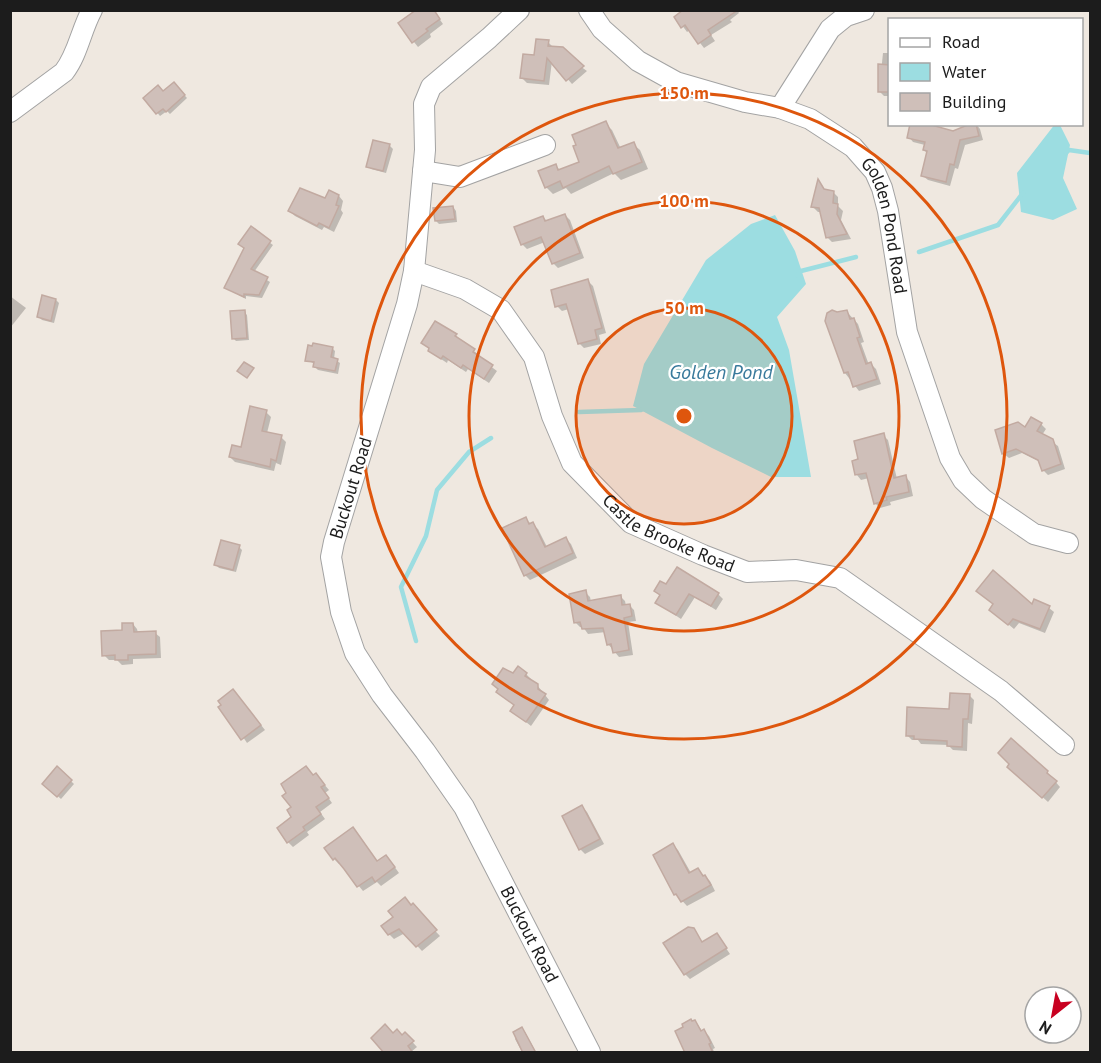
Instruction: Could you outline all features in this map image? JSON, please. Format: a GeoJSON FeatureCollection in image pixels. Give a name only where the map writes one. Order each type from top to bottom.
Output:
{"type":"FeatureCollection","features":[{"type":"Feature","properties":{"kind":"street"},"geometry":{"type":"LineString","coordinates":[[10,112],[64,72],[71,63],[92,10]]}},
{"type":"Feature","properties":{"kind":"street","name":"Buckout Road"},"geometry":{"type":"LineString","coordinates":[[519,10],[431,87],[424,104],[425,150],[414,271],[407,304],[331,557],[341,612],[355,653],[382,695],[464,807],[590,1053]]}},
{"type":"Feature","properties":{"kind":"street","name":"Golden Pond Road"},"geometry":{"type":"LineString","coordinates":[[589,10],[602,29],[638,61],[676,82],[745,102],[780,108],[810,119],[854,147],[875,172],[882,188],[888,211],[907,332],[950,458],[963,480],[983,499],[1034,534],[1068,543]]}},
{"type":"Feature","properties":{"kind":"street"},"geometry":{"type":"LineString","coordinates":[[780,108],[830,29],[846,16],[864,10]]}},
{"type":"Feature","properties":{"kind":"street"},"geometry":{"type":"LineString","coordinates":[[423,171],[460,177],[545,145]]}},
{"type":"Feature","properties":{"kind":"street","name":"Castle Brooke Road"},"geometry":{"type":"LineString","coordinates":[[414,271],[465,289],[501,310],[534,357],[552,416],[572,463],[631,523],[747,572],[796,570],[840,578],[1000,691],[1064,745]]}},
{"type":"Feature","properties":{"kind":"water"},"geometry":{"type":"Polygon","coordinates":[[[1053,126],[1060,126],[1070,145],[1063,178],[1077,209],[1053,220],[1021,212],[1017,173],[1053,126]]]}},
{"type":"Feature","properties":{"kind":"water","name":"Golden Pond"},"geometry":{"type":"Polygon","coordinates":[[[775,215],[795,251],[806,284],[777,317],[789,350],[811,477],[771,477],[633,406],[644,364],[706,260],[751,224],[775,215]]]}},
{"type":"Feature","properties":{"kind":"building"},"geometry":{"type":"Polygon","coordinates":[[[416,10],[434,10],[440,19],[412,43],[398,23],[416,10]]]}},
{"type":"Feature","properties":{"kind":"building"},"geometry":{"type":"Polygon","coordinates":[[[683,10],[738,10],[708,30],[711,35],[698,44],[685,25],[681,28],[674,17],[683,10]]]}},
{"type":"Feature","properties":{"kind":"building"},"geometry":{"type":"Polygon","coordinates":[[[536,39],[549,40],[548,46],[563,47],[584,66],[566,81],[547,58],[544,81],[520,78],[523,54],[534,55],[536,39]]]}},
{"type":"Feature","properties":{"kind":"building"},"geometry":{"type":"Polygon","coordinates":[[[878,64],[888,65],[888,92],[878,92],[878,64]]]}},
{"type":"Feature","properties":{"kind":"building"},"geometry":{"type":"Polygon","coordinates":[[[174,82],[185,95],[166,112],[163,109],[156,114],[143,98],[158,85],[163,91],[174,82]]]}},
{"type":"Feature","properties":{"kind":"building"},"geometry":{"type":"Polygon","coordinates":[[[606,121],[618,148],[634,142],[642,162],[613,174],[609,166],[563,188],[560,181],[545,188],[538,171],[556,164],[558,170],[579,162],[572,135],[606,121]]]}},
{"type":"Feature","properties":{"kind":"building"},"geometry":{"type":"Polygon","coordinates":[[[910,126],[935,126],[953,131],[965,126],[976,126],[979,136],[960,140],[954,165],[950,164],[946,182],[921,176],[927,151],[923,150],[925,142],[907,138],[910,126]]]}},
{"type":"Feature","properties":{"kind":"building"},"geometry":{"type":"Polygon","coordinates":[[[373,140],[390,144],[383,171],[366,167],[373,140]]]}},
{"type":"Feature","properties":{"kind":"building"},"geometry":{"type":"Polygon","coordinates":[[[818,179],[824,189],[834,191],[833,203],[838,204],[837,214],[847,234],[826,238],[819,208],[811,207],[818,179]]]}},
{"type":"Feature","properties":{"kind":"building"},"geometry":{"type":"Polygon","coordinates":[[[300,188],[325,198],[329,190],[339,195],[336,205],[339,206],[329,228],[319,223],[317,226],[288,211],[300,188]]]}},
{"type":"Feature","properties":{"kind":"building"},"geometry":{"type":"Polygon","coordinates":[[[453,206],[455,219],[435,221],[433,208],[453,206]]]}},
{"type":"Feature","properties":{"kind":"building"},"geometry":{"type":"Polygon","coordinates":[[[565,214],[580,253],[552,264],[541,237],[521,245],[514,227],[543,216],[545,221],[565,214]]]}},
{"type":"Feature","properties":{"kind":"building"},"geometry":{"type":"Polygon","coordinates":[[[251,226],[271,241],[251,269],[268,277],[259,295],[244,294],[244,297],[224,288],[244,248],[238,244],[251,226]]]}},
{"type":"Feature","properties":{"kind":"building"},"geometry":{"type":"Polygon","coordinates":[[[588,279],[602,328],[595,330],[597,339],[578,344],[566,304],[555,307],[551,290],[588,279]]]}},
{"type":"Feature","properties":{"kind":"building"},"geometry":{"type":"Polygon","coordinates":[[[42,295],[56,299],[51,321],[37,317],[42,295]]]}},
{"type":"Feature","properties":{"kind":"building"},"geometry":{"type":"Polygon","coordinates":[[[245,310],[247,338],[232,339],[230,311],[245,310]]]}},
{"type":"Feature","properties":{"kind":"building"},"geometry":{"type":"Polygon","coordinates":[[[832,310],[837,312],[847,310],[850,319],[854,318],[860,337],[857,338],[866,364],[871,362],[877,379],[853,387],[848,372],[844,373],[825,321],[827,313],[832,310]]]}},
{"type":"Feature","properties":{"kind":"building"},"geometry":{"type":"Polygon","coordinates":[[[435,321],[457,334],[455,336],[475,349],[473,352],[493,365],[484,379],[463,365],[461,368],[443,356],[441,359],[428,351],[429,348],[421,343],[435,321]]]}},
{"type":"Feature","properties":{"kind":"building"},"geometry":{"type":"Polygon","coordinates":[[[313,343],[333,347],[331,357],[338,359],[335,371],[313,367],[314,362],[305,361],[308,345],[312,346],[313,343]]]}},
{"type":"Feature","properties":{"kind":"building"},"geometry":{"type":"Polygon","coordinates":[[[244,362],[254,368],[247,378],[237,371],[244,362]]]}},
{"type":"Feature","properties":{"kind":"building"},"geometry":{"type":"Polygon","coordinates":[[[250,406],[267,410],[262,431],[282,435],[276,461],[271,459],[270,467],[229,457],[232,445],[241,447],[250,406]]]}},
{"type":"Feature","properties":{"kind":"building"},"geometry":{"type":"Polygon","coordinates":[[[1031,417],[1042,423],[1037,431],[1053,439],[1061,464],[1042,471],[1038,460],[1016,449],[1002,454],[995,430],[1018,422],[1025,427],[1031,417]]]}},
{"type":"Feature","properties":{"kind":"building"},"geometry":{"type":"Polygon","coordinates":[[[884,433],[894,478],[906,475],[909,492],[886,497],[887,500],[874,504],[866,473],[855,475],[852,461],[858,459],[854,441],[884,433]]]}},
{"type":"Feature","properties":{"kind":"building"},"geometry":{"type":"Polygon","coordinates":[[[526,517],[529,524],[533,522],[545,547],[566,537],[573,553],[524,576],[502,528],[526,517]]]}},
{"type":"Feature","properties":{"kind":"building"},"geometry":{"type":"Polygon","coordinates":[[[221,540],[240,545],[233,570],[214,565],[221,540]]]}},
{"type":"Feature","properties":{"kind":"building"},"geometry":{"type":"Polygon","coordinates":[[[677,567],[719,593],[711,606],[689,594],[676,615],[655,603],[660,595],[654,591],[660,581],[666,584],[677,567]]]}},
{"type":"Feature","properties":{"kind":"building"},"geometry":{"type":"Polygon","coordinates":[[[993,570],[1032,604],[1034,599],[1050,606],[1040,629],[1013,619],[1008,625],[989,610],[993,604],[976,591],[993,570]]]}},
{"type":"Feature","properties":{"kind":"building"},"geometry":{"type":"Polygon","coordinates":[[[586,590],[588,601],[621,595],[622,605],[630,604],[632,616],[624,618],[629,650],[613,653],[611,644],[607,645],[603,628],[582,629],[580,622],[574,623],[569,594],[586,590]]]}},
{"type":"Feature","properties":{"kind":"building"},"geometry":{"type":"Polygon","coordinates":[[[122,623],[133,623],[134,632],[156,631],[156,654],[128,655],[128,660],[115,660],[115,655],[102,656],[101,631],[122,630],[122,623]]]}},
{"type":"Feature","properties":{"kind":"building"},"geometry":{"type":"Polygon","coordinates":[[[518,666],[527,673],[525,676],[538,684],[538,689],[546,694],[526,722],[510,711],[514,705],[496,692],[498,689],[492,684],[503,668],[513,673],[518,666]]]}},
{"type":"Feature","properties":{"kind":"building"},"geometry":{"type":"Polygon","coordinates":[[[233,689],[261,725],[241,740],[218,707],[221,705],[218,701],[233,689]]]}},
{"type":"Feature","properties":{"kind":"building"},"geometry":{"type":"Polygon","coordinates":[[[950,693],[970,694],[968,719],[963,719],[962,747],[947,746],[947,741],[914,739],[914,736],[906,736],[907,707],[949,709],[950,693]]]}},
{"type":"Feature","properties":{"kind":"building"},"geometry":{"type":"Polygon","coordinates":[[[1011,738],[1057,781],[1042,798],[1007,767],[1009,764],[998,753],[1011,738]]]}},
{"type":"Feature","properties":{"kind":"building"},"geometry":{"type":"Polygon","coordinates":[[[57,766],[72,780],[57,797],[42,784],[57,766]]]}},
{"type":"Feature","properties":{"kind":"building"},"geometry":{"type":"Polygon","coordinates":[[[306,766],[313,775],[316,773],[325,785],[321,787],[329,798],[316,807],[321,814],[287,843],[277,828],[291,817],[287,810],[291,807],[282,796],[286,793],[281,784],[306,766]]]}},
{"type":"Feature","properties":{"kind":"building"},"geometry":{"type":"Polygon","coordinates":[[[582,805],[600,839],[579,850],[562,816],[582,805]]]}},
{"type":"Feature","properties":{"kind":"building"},"geometry":{"type":"Polygon","coordinates":[[[353,827],[377,861],[386,855],[395,867],[375,882],[372,877],[357,887],[335,858],[333,860],[324,848],[353,827]]]}},
{"type":"Feature","properties":{"kind":"building"},"geometry":{"type":"Polygon","coordinates":[[[673,843],[689,873],[698,868],[711,885],[681,902],[676,894],[674,895],[653,855],[673,843]]]}},
{"type":"Feature","properties":{"kind":"building"},"geometry":{"type":"Polygon","coordinates":[[[405,897],[437,930],[416,947],[399,929],[388,935],[381,926],[393,917],[388,911],[405,897]]]}},
{"type":"Feature","properties":{"kind":"building"},"geometry":{"type":"Polygon","coordinates":[[[688,927],[694,928],[702,942],[717,933],[727,948],[684,975],[663,943],[688,927]]]}},
{"type":"Feature","properties":{"kind":"building"},"geometry":{"type":"Polygon","coordinates":[[[691,1019],[695,1020],[701,1031],[704,1029],[713,1053],[685,1053],[675,1031],[691,1019]]]}},
{"type":"Feature","properties":{"kind":"building"},"geometry":{"type":"Polygon","coordinates":[[[385,1024],[393,1033],[397,1029],[402,1035],[405,1032],[414,1041],[408,1046],[413,1053],[384,1053],[371,1038],[385,1024]]]}},
{"type":"Feature","properties":{"kind":"building"},"geometry":{"type":"Polygon","coordinates":[[[522,1027],[536,1053],[523,1053],[513,1032],[522,1027]]]}},
{"type":"Feature","properties":{"kind":"waterway"},"geometry":{"type":"LineString","coordinates":[[1066,153],[1069,150],[1090,153]]}},
{"type":"Feature","properties":{"kind":"waterway"},"geometry":{"type":"LineString","coordinates":[[919,252],[998,225],[1023,193]]}},
{"type":"Feature","properties":{"kind":"waterway"},"geometry":{"type":"LineString","coordinates":[[797,275],[801,271],[856,257]]}},
{"type":"Feature","properties":{"kind":"waterway"},"geometry":{"type":"LineString","coordinates":[[579,412],[645,408]]}},
{"type":"Feature","properties":{"kind":"waterway"},"geometry":{"type":"LineString","coordinates":[[416,641],[401,587],[426,536],[437,490],[469,452],[491,438]]}}]}
